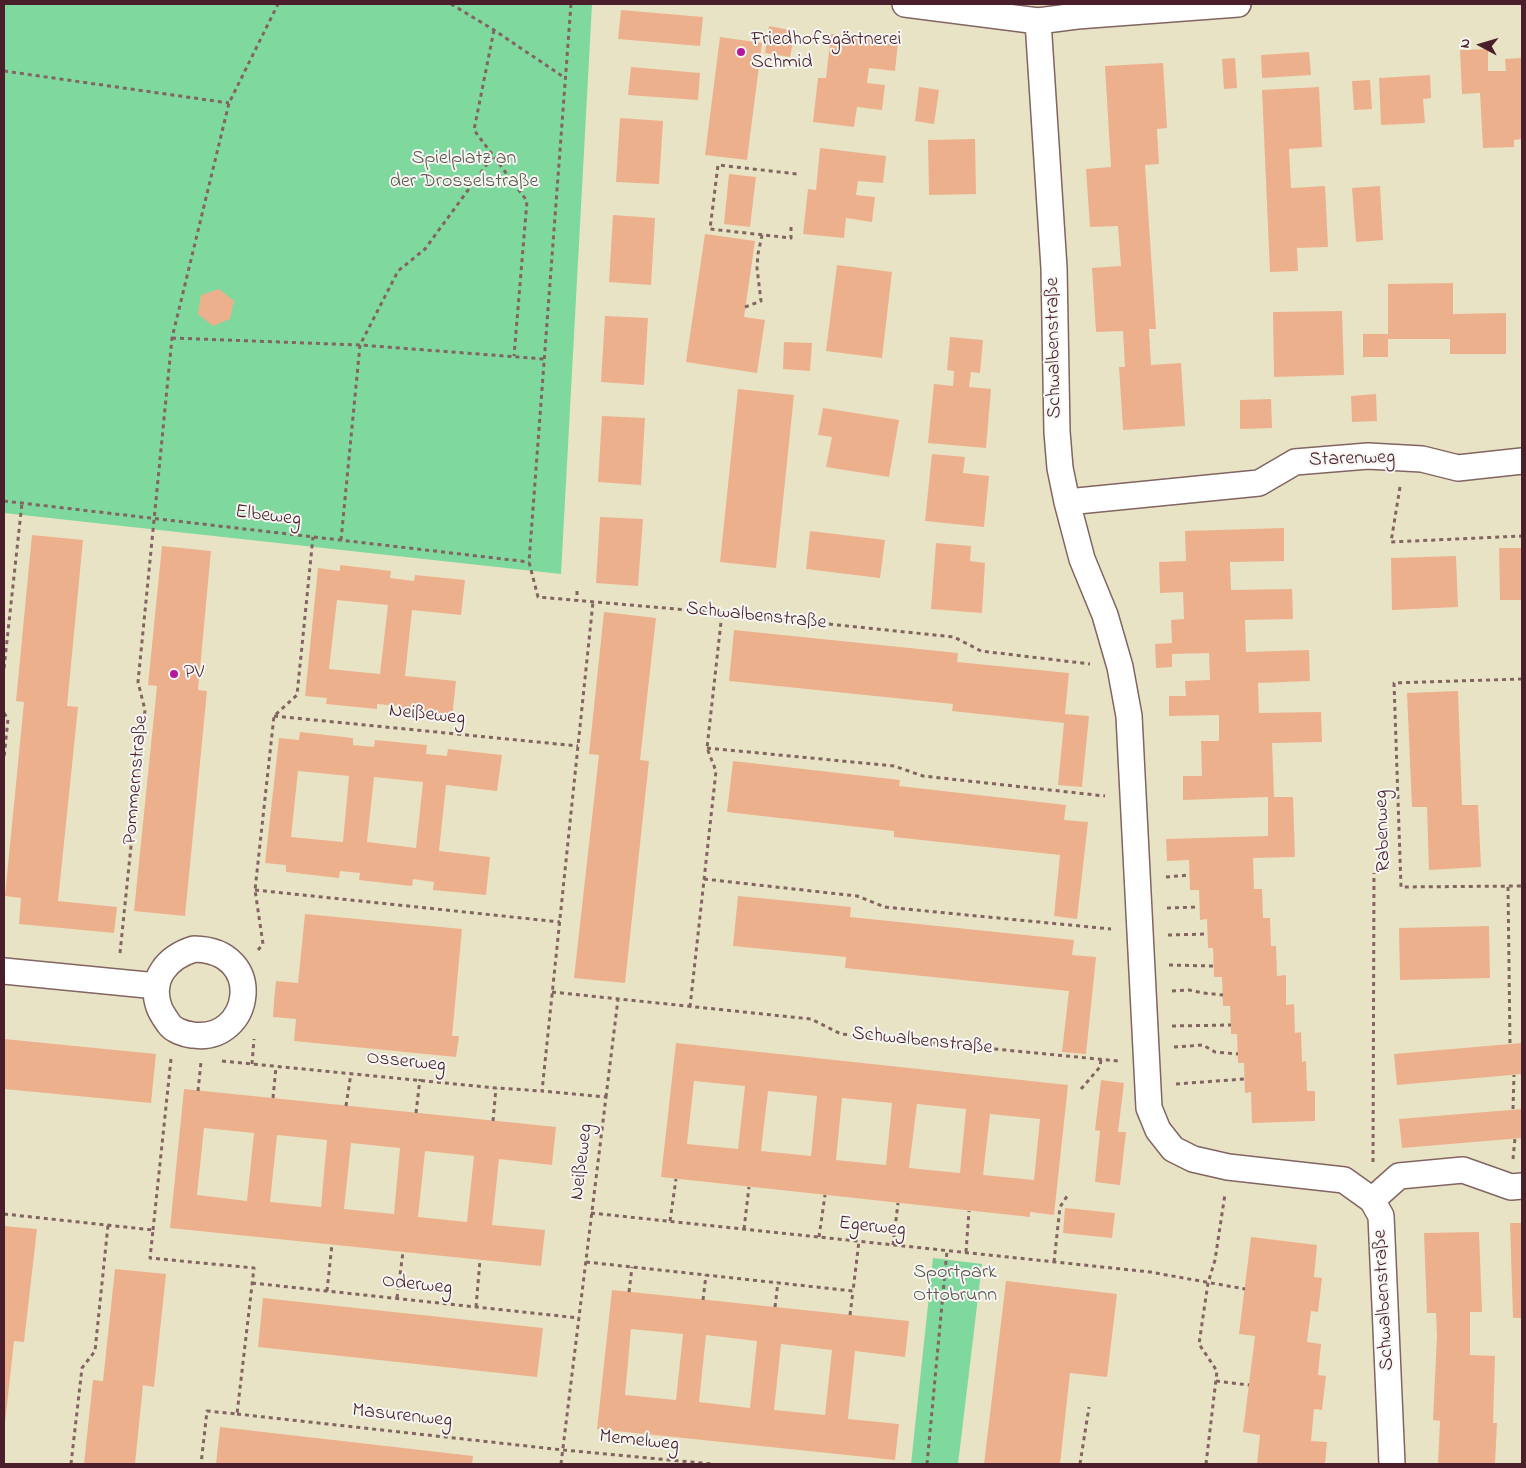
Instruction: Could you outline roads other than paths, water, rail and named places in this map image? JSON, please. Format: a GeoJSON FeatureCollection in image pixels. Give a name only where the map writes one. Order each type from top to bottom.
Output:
{"type":"FeatureCollection","features":[{"type":"Feature","properties":{"kind":"street"},"geometry":{"type":"LineString","coordinates":[[906,4],[1038,21],[1077,10],[1238,4]]}},
{"type":"Feature","properties":{"kind":"street","name":"Schwalbenstraße"},"geometry":{"type":"LineString","coordinates":[[1038,21],[1054,268],[1057,432],[1060,468],[1082,559],[1105,615],[1120,667],[1128,716],[1149,1108],[1158,1130],[1174,1149],[1193,1159],[1228,1167],[1344,1180],[1372,1200],[1381,1216],[1382,1224],[1392,1464]]}},
{"type":"Feature","properties":{"kind":"street","name":"Starenweg"},"geometry":{"type":"LineString","coordinates":[[1067,502],[1260,483],[1295,462],[1368,456],[1422,459],[1458,468],[1522,461]]}},
{"type":"Feature","properties":{"kind":"street"},"geometry":{"type":"LineString","coordinates":[[194,949],[206,950],[216,952],[234,965],[240,975],[243,999],[240,1010],[233,1021],[224,1029],[202,1036],[190,1035],[171,1027],[159,1007],[157,986],[166,966],[174,958],[194,949]]}},
{"type":"Feature","properties":{"kind":"street"},"geometry":{"type":"LineString","coordinates":[[4,971],[157,986]]}},
{"type":"Feature","properties":{"kind":"street"},"geometry":{"type":"LineString","coordinates":[[1372,1200],[1398,1176],[1463,1170],[1511,1187],[1522,1186]]}},
{"type":"Feature","properties":{"kind":"place","name":"Friedhofsgärtnerei Schmid"},"geometry":{"type":"Point","coordinates":[741,52]}},
{"type":"Feature","properties":{"kind":"place","name":"PV"},"geometry":{"type":"Point","coordinates":[174,674]}},
{"type":"Feature","properties":{"kind":"park label","name":"Spielplatz an der Drosselstraße"},"geometry":{"type":"Point","coordinates":[464,172]}},
{"type":"Feature","properties":{"kind":"park label","name":"Sportpark Ottobrunn"},"geometry":{"type":"Point","coordinates":[955,1286]}}]}
